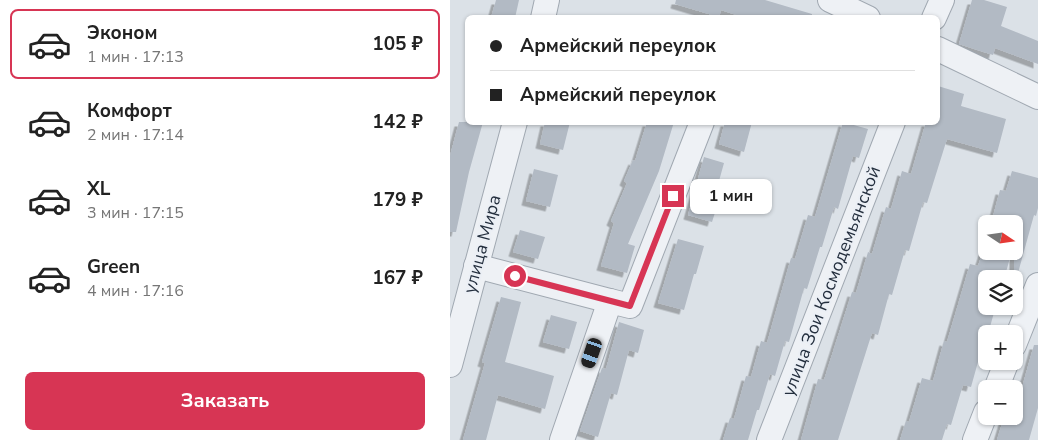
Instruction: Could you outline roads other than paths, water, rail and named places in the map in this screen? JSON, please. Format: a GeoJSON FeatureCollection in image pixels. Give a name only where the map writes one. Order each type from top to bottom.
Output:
{"type":"FeatureCollection","features":[{"type":"Feature","properties":{"kind":"street"},"geometry":{"type":"LineString","coordinates":[[544,15],[547,0]]}},
{"type":"Feature","properties":{"kind":"street"},"geometry":{"type":"LineString","coordinates":[[830,0],[862,15]]}},
{"type":"Feature","properties":{"kind":"street"},"geometry":{"type":"LineString","coordinates":[[935,15],[942,0]]}},
{"type":"Feature","properties":{"kind":"street"},"geometry":{"type":"LineString","coordinates":[[940,50],[1038,97]]}},
{"type":"Feature","properties":{"kind":"street","name":"улица Мира"},"geometry":{"type":"LineString","coordinates":[[450,365],[514,125]]}},
{"type":"Feature","properties":{"kind":"street"},"geometry":{"type":"LineString","coordinates":[[476,266],[630,306],[701,125]]}},
{"type":"Feature","properties":{"kind":"street","name":"улица Зои Космодемьянской"},"geometry":{"type":"LineString","coordinates":[[769,440],[892,125]]}},
{"type":"Feature","properties":{"kind":"street"},"geometry":{"type":"LineString","coordinates":[[1022,325],[1038,285]]}},
{"type":"Feature","properties":{"kind":"street"},"geometry":{"type":"LineString","coordinates":[[562,440],[610,301]]}},
{"type":"Feature","properties":{"kind":"street"},"geometry":{"type":"LineString","coordinates":[[975,440],[981,425]]}}]}
